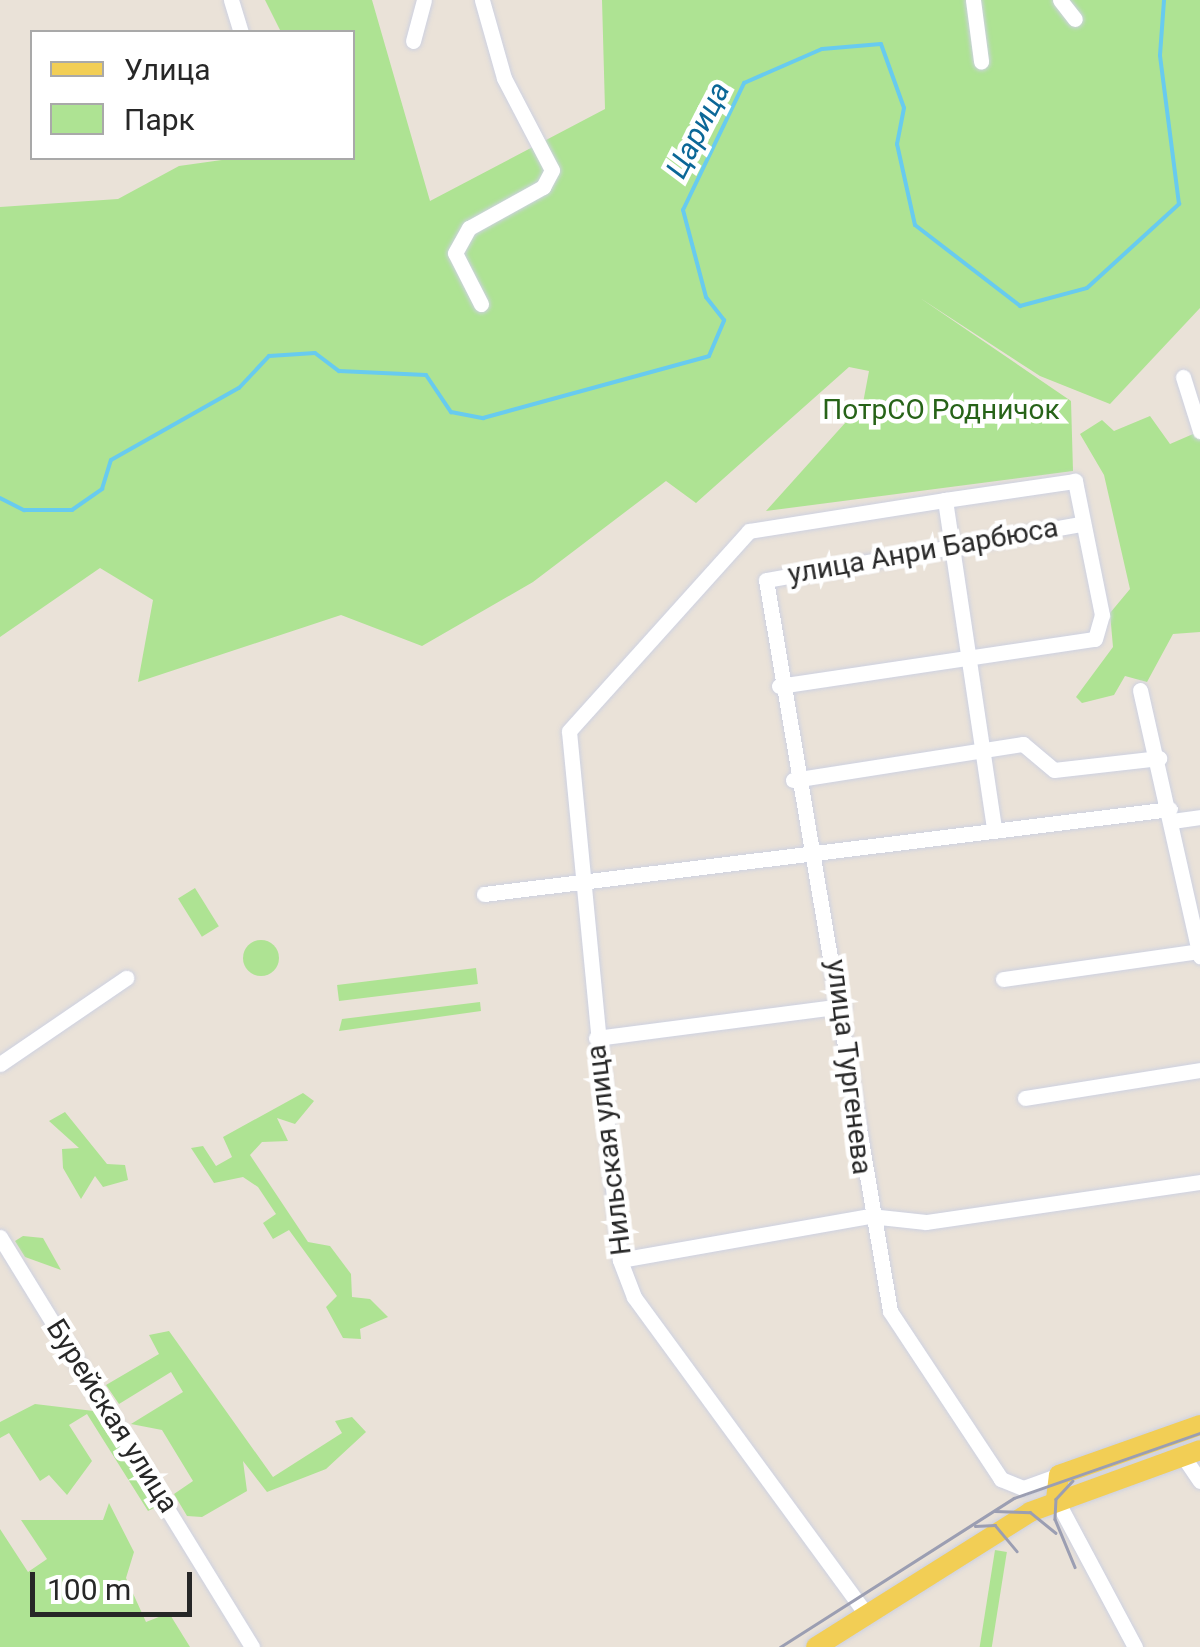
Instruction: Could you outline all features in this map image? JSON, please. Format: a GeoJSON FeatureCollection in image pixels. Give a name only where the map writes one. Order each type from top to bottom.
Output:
{"type":"FeatureCollection","features":[{"type":"Feature","properties":{"kind":"main road"},"geometry":{"type":"LineString","coordinates":[[816,1647],[1055,1485],[1200,1426]]}},
{"type":"Feature","properties":{"kind":"main road"},"geometry":{"type":"LineString","coordinates":[[1055,1485],[1192,1453]]}},
{"type":"Feature","properties":{"kind":"street"},"geometry":{"type":"LineString","coordinates":[[231,0],[241,30]]}},
{"type":"Feature","properties":{"kind":"street"},"geometry":{"type":"LineString","coordinates":[[413,41],[424,0]]}},
{"type":"Feature","properties":{"kind":"street"},"geometry":{"type":"LineString","coordinates":[[481,304],[455,252],[469,228],[543,187],[552,170],[504,78],[482,0]]}},
{"type":"Feature","properties":{"kind":"street"},"geometry":{"type":"LineString","coordinates":[[974,0],[982,61]]}},
{"type":"Feature","properties":{"kind":"street"},"geometry":{"type":"LineString","coordinates":[[1060,0],[1075,19]]}},
{"type":"Feature","properties":{"kind":"street"},"geometry":{"type":"LineString","coordinates":[[1184,377],[1200,431]]}},
{"type":"Feature","properties":{"kind":"street"},"geometry":{"type":"LineString","coordinates":[[779,686],[969,659],[1095,640],[1102,615],[1080,524],[1075,482],[946,500],[954,540],[969,659],[980,748],[994,826]]}},
{"type":"Feature","properties":{"kind":"street","name":"Нильская улица"},"geometry":{"type":"LineString","coordinates":[[866,1614],[634,1297],[620,1260],[569,731],[749,531],[946,500]]}},
{"type":"Feature","properties":{"kind":"street","name":"улица Анри Барбюса"},"geometry":{"type":"LineString","coordinates":[[766,580],[920,556],[954,540],[1080,524]]}},
{"type":"Feature","properties":{"kind":"street","name":"улица Тургенева"},"geometry":{"type":"LineString","coordinates":[[766,580],[793,780],[806,787],[820,853],[870,1216],[890,1310],[1000,1479],[1023,1488],[1055,1485]]}},
{"type":"Feature","properties":{"kind":"street"},"geometry":{"type":"LineString","coordinates":[[1003,979],[1200,952],[1159,758],[1140,690]]}},
{"type":"Feature","properties":{"kind":"street"},"geometry":{"type":"LineString","coordinates":[[793,780],[1023,744],[1054,770],[1159,758]]}},
{"type":"Feature","properties":{"kind":"street"},"geometry":{"type":"LineString","coordinates":[[484,894],[820,853],[994,826],[1020,831],[1171,815],[1200,817]]}},
{"type":"Feature","properties":{"kind":"street"},"geometry":{"type":"LineString","coordinates":[[0,1064],[126,978]]}},
{"type":"Feature","properties":{"kind":"street"},"geometry":{"type":"LineString","coordinates":[[596,1038],[843,1006]]}},
{"type":"Feature","properties":{"kind":"street"},"geometry":{"type":"LineString","coordinates":[[1024,1098],[1200,1070]]}},
{"type":"Feature","properties":{"kind":"street"},"geometry":{"type":"LineString","coordinates":[[620,1260],[870,1216],[926,1222],[1200,1182]]}},
{"type":"Feature","properties":{"kind":"street","name":"Бурейская улица"},"geometry":{"type":"LineString","coordinates":[[0,1237],[252,1647]]}},
{"type":"Feature","properties":{"kind":"street"},"geometry":{"type":"LineString","coordinates":[[1192,1453],[1200,1481]]}},
{"type":"Feature","properties":{"kind":"street"},"geometry":{"type":"LineString","coordinates":[[1055,1485],[1135,1647]]}},
{"type":"Feature","properties":{"kind":"green space","name":"ПотрСО Родничок"},"geometry":{"type":"Polygon","coordinates":[[[265,0],[372,0],[430,201],[605,109],[602,0],[1200,0],[1200,308],[1110,404],[1040,376],[920,298],[1071,401],[1073,471],[766,511],[863,403],[869,371],[849,367],[696,503],[666,481],[533,582],[422,646],[341,615],[138,682],[153,600],[100,568],[0,637],[0,207],[118,199],[179,166],[222,160],[355,160],[355,30],[280,30],[265,0]]]}},
{"type":"Feature","properties":{"kind":"green space"},"geometry":{"type":"Polygon","coordinates":[[[1150,416],[1170,444],[1200,431],[1200,632],[1173,634],[1147,682],[1125,676],[1114,695],[1082,703],[1076,697],[1113,647],[1110,613],[1130,589],[1104,475],[1080,434],[1102,420],[1114,431],[1150,416]]]}},
{"type":"Feature","properties":{"kind":"green space"},"geometry":{"type":"Polygon","coordinates":[[[195,888],[219,926],[202,937],[178,899],[195,888]]]}},
{"type":"Feature","properties":{"kind":"green space"},"geometry":{"type":"Polygon","coordinates":[[[261,940],[273,946],[279,958],[273,970],[261,976],[249,970],[243,958],[249,946],[261,940]]]}},
{"type":"Feature","properties":{"kind":"green space"},"geometry":{"type":"Polygon","coordinates":[[[476,968],[478,984],[339,1001],[337,985],[476,968]]]}},
{"type":"Feature","properties":{"kind":"green space"},"geometry":{"type":"Polygon","coordinates":[[[480,1002],[481,1011],[339,1031],[342,1019],[480,1002]]]}},
{"type":"Feature","properties":{"kind":"green space"},"geometry":{"type":"Polygon","coordinates":[[[303,1093],[314,1101],[295,1124],[277,1118],[288,1141],[262,1142],[250,1155],[308,1242],[330,1246],[351,1274],[352,1297],[370,1299],[388,1317],[360,1329],[361,1339],[343,1338],[326,1307],[337,1296],[289,1230],[273,1239],[263,1223],[276,1214],[258,1187],[243,1177],[214,1183],[191,1148],[203,1146],[216,1166],[232,1157],[223,1137],[303,1093]]]}},
{"type":"Feature","properties":{"kind":"green space"},"geometry":{"type":"Polygon","coordinates":[[[65,1112],[107,1164],[125,1165],[128,1180],[103,1187],[95,1176],[81,1199],[63,1168],[62,1149],[79,1148],[49,1121],[65,1112]]]}},
{"type":"Feature","properties":{"kind":"green space"},"geometry":{"type":"Polygon","coordinates":[[[23,1236],[43,1238],[61,1270],[25,1257],[15,1241],[23,1236]]]}},
{"type":"Feature","properties":{"kind":"green space"},"geometry":{"type":"Polygon","coordinates":[[[169,1331],[273,1477],[342,1433],[335,1421],[352,1417],[366,1432],[326,1469],[267,1492],[243,1461],[247,1491],[202,1517],[187,1516],[174,1494],[193,1481],[162,1430],[131,1424],[183,1392],[171,1372],[119,1404],[106,1385],[159,1354],[149,1335],[169,1331]]]}},
{"type":"Feature","properties":{"kind":"green space"},"geometry":{"type":"Polygon","coordinates":[[[35,1404],[102,1412],[158,1506],[148,1511],[87,1414],[69,1425],[92,1461],[67,1495],[49,1475],[40,1481],[9,1433],[0,1438],[0,1422],[35,1404]]]}},
{"type":"Feature","properties":{"kind":"green space"},"geometry":{"type":"Polygon","coordinates":[[[109,1503],[134,1552],[126,1578],[146,1622],[169,1613],[190,1647],[0,1647],[0,1529],[28,1572],[47,1559],[21,1520],[103,1520],[109,1503]]]}},
{"type":"Feature","properties":{"kind":"green space"},"geometry":{"type":"Polygon","coordinates":[[[995,1550],[1007,1552],[992,1647],[980,1647],[995,1550]]]}},
{"type":"Feature","properties":{"kind":"waterway","name":"Царица"},"geometry":{"type":"LineString","coordinates":[[0,498],[24,510],[72,510],[102,489],[111,460],[239,388],[269,356],[315,353],[339,371],[426,375],[451,412],[483,418],[709,356],[724,320],[706,297],[683,210],[744,83],[822,49],[881,44],[904,108],[897,144],[915,225],[1020,306],[1087,288],[1179,204],[1160,55],[1164,0]]}},
{"type":"Feature","properties":{"kind":"tram line"},"geometry":{"type":"LineString","coordinates":[[780,1647],[1014,1498],[1200,1433]]}},
{"type":"Feature","properties":{"kind":"tram line"},"geometry":{"type":"LineString","coordinates":[[1073,1481],[1056,1499],[1055,1519],[1075,1567]]}},
{"type":"Feature","properties":{"kind":"tram line"},"geometry":{"type":"LineString","coordinates":[[995,1511],[1030,1512],[1056,1533]]}},
{"type":"Feature","properties":{"kind":"tram line"},"geometry":{"type":"LineString","coordinates":[[975,1526],[995,1525],[1017,1551]]}}]}
